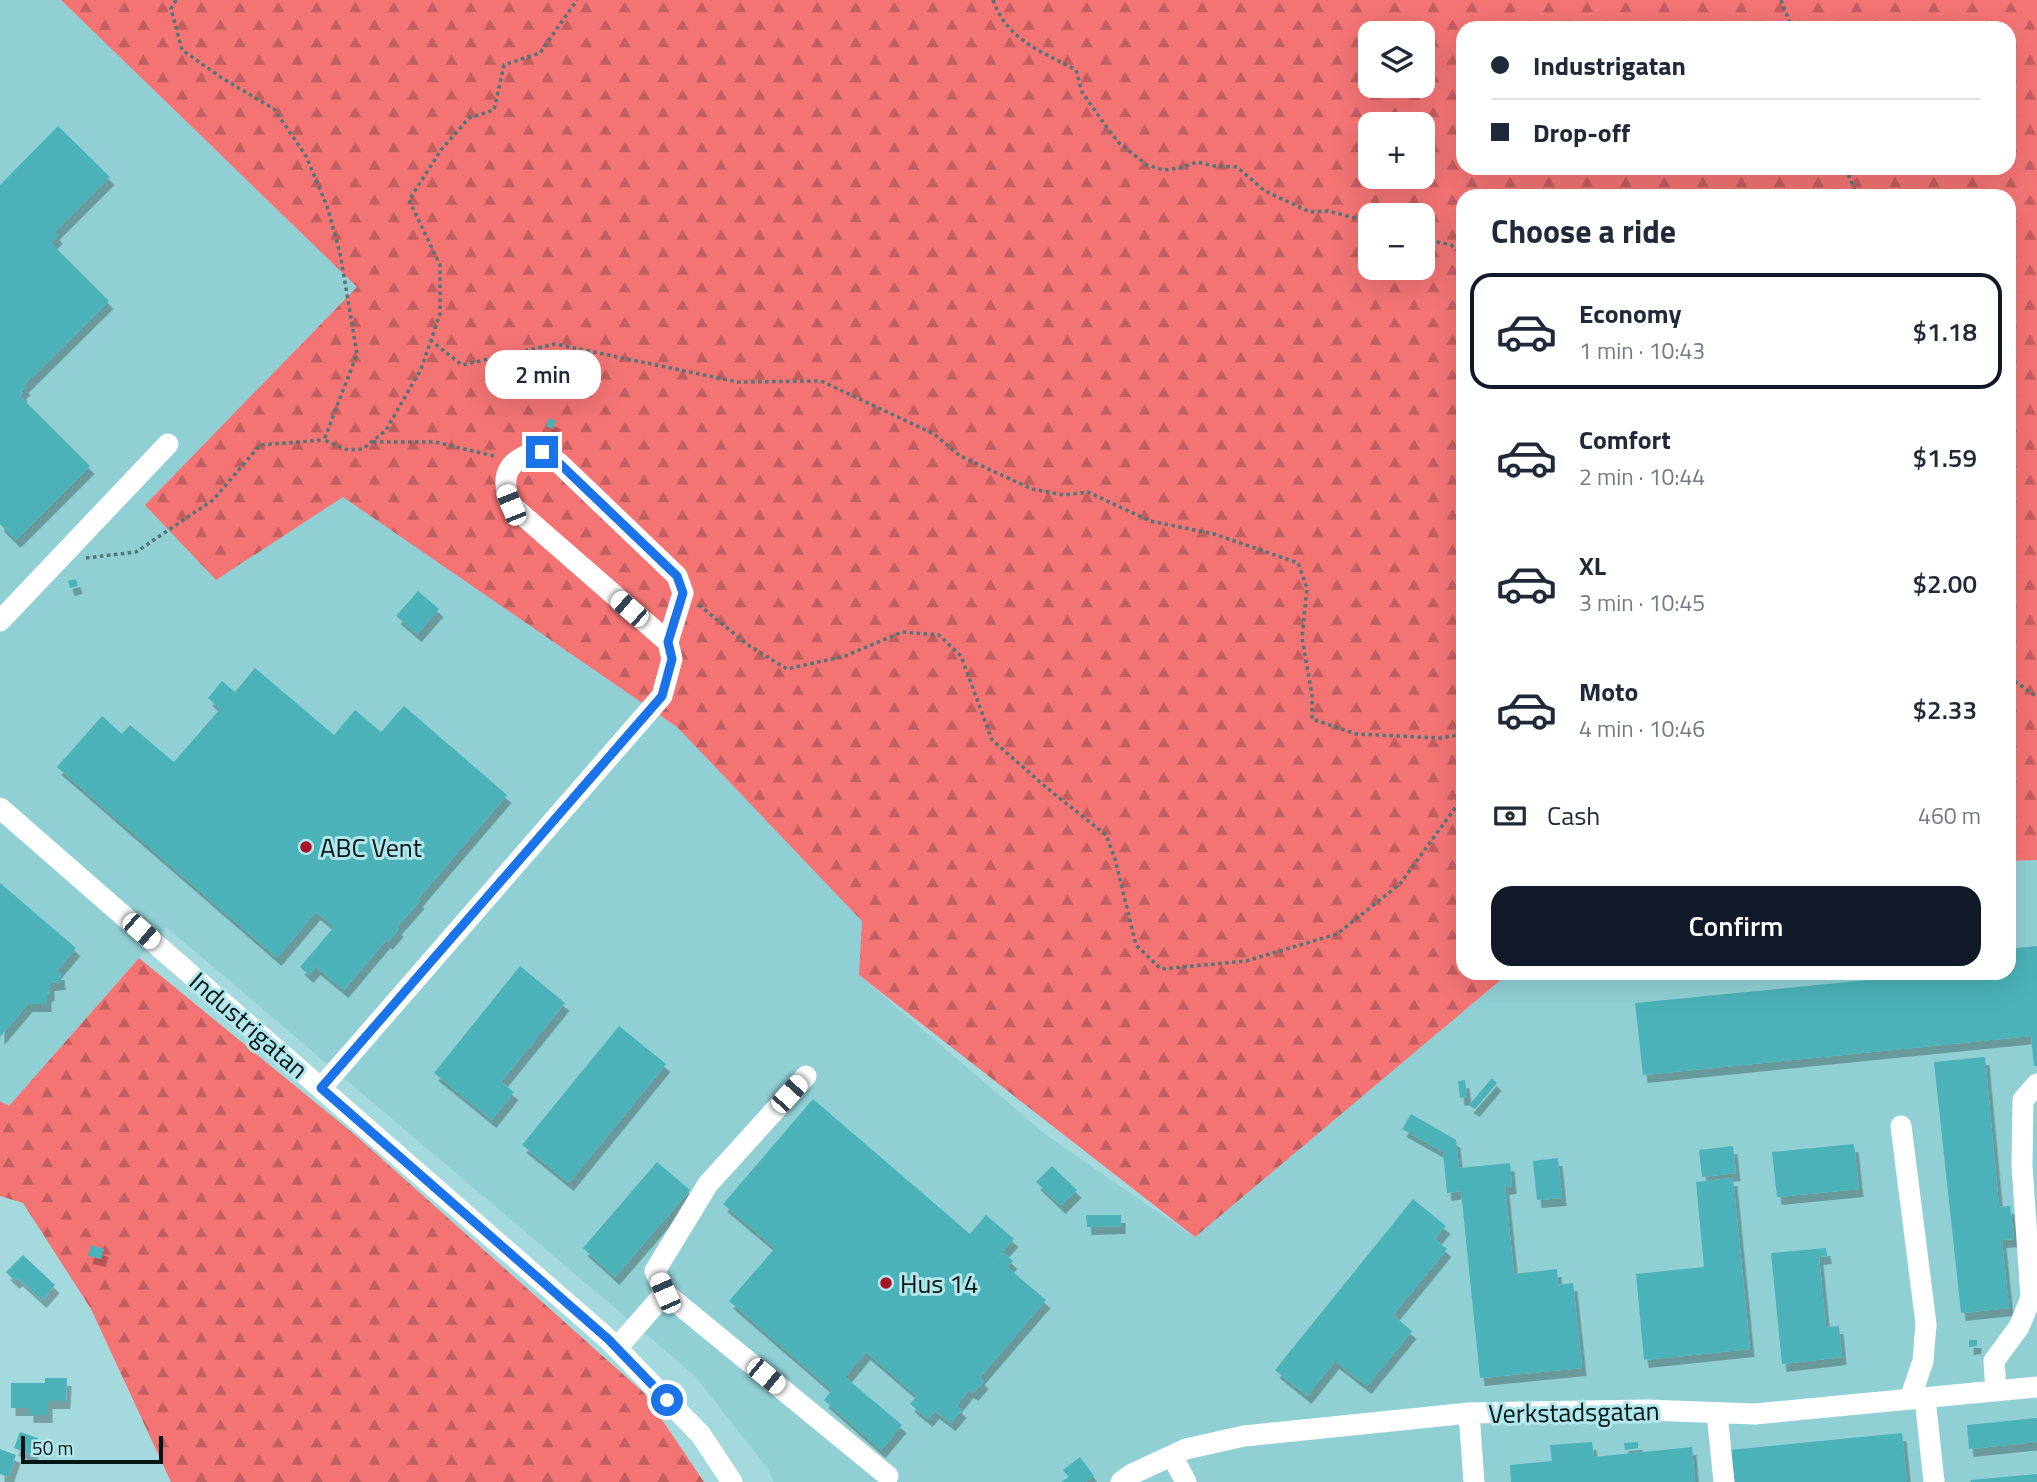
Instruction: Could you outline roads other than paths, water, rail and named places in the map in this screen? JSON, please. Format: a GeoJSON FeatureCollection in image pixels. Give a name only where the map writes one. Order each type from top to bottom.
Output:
{"type":"FeatureCollection","features":[{"type":"Feature","properties":{"kind":"street"},"geometry":{"type":"LineString","coordinates":[[0,621],[168,444]]}},
{"type":"Feature","properties":{"kind":"street"},"geometry":{"type":"LineString","coordinates":[[321,1088],[662,696],[672,659],[668,642],[683,593],[677,576],[559,463],[542,452],[530,453],[514,461],[505,473],[505,491],[511,505],[668,642]]}},
{"type":"Feature","properties":{"kind":"street","name":"Industrigatan"},"geometry":{"type":"LineString","coordinates":[[0,808],[617,1348],[701,1435],[732,1482]]}},
{"type":"Feature","properties":{"kind":"street"},"geometry":{"type":"LineString","coordinates":[[806,1076],[708,1184],[655,1271],[665,1293],[888,1476]]}},
{"type":"Feature","properties":{"kind":"street"},"geometry":{"type":"LineString","coordinates":[[1996,1391],[1994,1362],[2019,1327],[2031,1298],[2022,1165],[2023,1100],[2037,1084]]}},
{"type":"Feature","properties":{"kind":"street"},"geometry":{"type":"LineString","coordinates":[[1901,1126],[1926,1324],[1917,1398],[1934,1482]]}},
{"type":"Feature","properties":{"kind":"street"},"geometry":{"type":"LineString","coordinates":[[617,1348],[665,1293]]}},
{"type":"Feature","properties":{"kind":"street","name":"Verkstadsgatan"},"geometry":{"type":"LineString","coordinates":[[1121,1482],[1132,1474],[1186,1449],[1244,1436],[1469,1413],[1647,1410],[1755,1414],[2037,1387]]}},
{"type":"Feature","properties":{"kind":"street"},"geometry":{"type":"LineString","coordinates":[[1469,1413],[1474,1482]]}},
{"type":"Feature","properties":{"kind":"street"},"geometry":{"type":"LineString","coordinates":[[1717,1413],[1724,1482]]}},
{"type":"Feature","properties":{"kind":"street"},"geometry":{"type":"LineString","coordinates":[[1172,1456],[1186,1482]]}},
{"type":"Feature","properties":{"kind":"place","name":"ABC Vent"},"geometry":{"type":"Point","coordinates":[306,847]}},
{"type":"Feature","properties":{"kind":"place","name":"Hus 14"},"geometry":{"type":"Point","coordinates":[886,1283]}}]}
